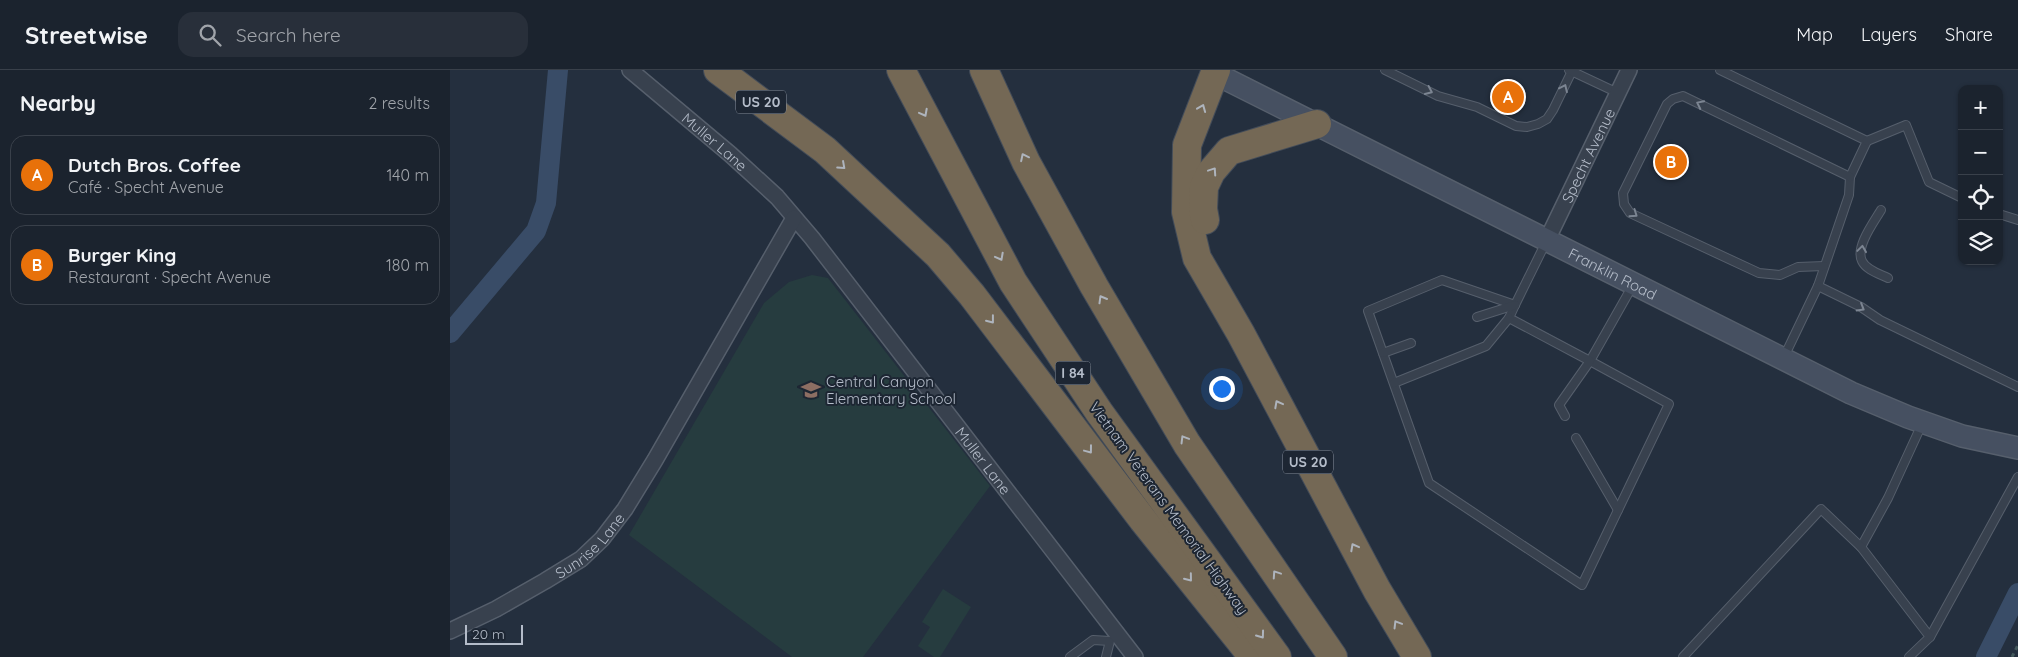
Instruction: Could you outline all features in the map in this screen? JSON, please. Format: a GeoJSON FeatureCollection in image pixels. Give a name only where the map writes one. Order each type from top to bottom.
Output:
{"type":"FeatureCollection","features":[{"type":"Feature","properties":{"kind":"highway","name":"US 20"},"geometry":{"type":"LineString","coordinates":[[718,70],[825,150],[938,255],[972,295],[1143,520],[1253,657]]}},
{"type":"Feature","properties":{"kind":"highway","name":"Vietnam Veterans Memorial Highway"},"geometry":{"type":"LineString","coordinates":[[901,70],[1013,282],[1104,420],[1277,657]]}},
{"type":"Feature","properties":{"kind":"highway"},"geometry":{"type":"LineString","coordinates":[[984,70],[1035,178],[1094,286],[1186,444],[1333,657]]}},
{"type":"Feature","properties":{"kind":"highway","name":"US 20"},"geometry":{"type":"LineString","coordinates":[[1216,72],[1187,145],[1186,212],[1197,258],[1240,334],[1377,590],[1417,657]]}},
{"type":"Feature","properties":{"kind":"highway"},"geometry":{"type":"LineString","coordinates":[[1240,334],[1208,240],[1203,209],[1204,187],[1211,172],[1229,151],[1317,124]]}},
{"type":"Feature","properties":{"kind":"main road","name":"Franklin Road"},"geometry":{"type":"LineString","coordinates":[[1216,72],[1850,393],[1962,436],[2018,448]]}},
{"type":"Feature","properties":{"kind":"street","name":"Muller Lane"},"geometry":{"type":"LineString","coordinates":[[630,70],[730,154],[777,197],[1114,638],[1135,657]]}},
{"type":"Feature","properties":{"kind":"street","name":"Specht Avenue"},"geometry":{"type":"LineString","coordinates":[[1547,240],[1629,70]]}},
{"type":"Feature","properties":{"kind":"street","name":"Sunrise Lane"},"geometry":{"type":"LineString","coordinates":[[450,631],[496,609],[581,559],[602,539],[625,509],[684,411],[794,218]]}},
{"type":"Feature","properties":{"kind":"lane"},"geometry":{"type":"LineString","coordinates":[[1384,70],[1438,96],[1477,107],[1516,126],[1527,127],[1538,124],[1547,118],[1553,110],[1571,71],[1618,93]]}},
{"type":"Feature","properties":{"kind":"lane"},"geometry":{"type":"LineString","coordinates":[[1720,70],[1867,141]]}},
{"type":"Feature","properties":{"kind":"lane"},"geometry":{"type":"LineString","coordinates":[[1824,266],[1798,267],[1780,275],[1759,273],[1688,239],[1677,237],[1630,213],[1624,204],[1623,193],[1666,104],[1673,99],[1683,96],[1850,177]]}},
{"type":"Feature","properties":{"kind":"lane"},"geometry":{"type":"LineString","coordinates":[[1783,359],[1818,286],[1849,195],[1850,177],[1867,141],[1906,126],[1929,182],[1958,196]]}},
{"type":"Feature","properties":{"kind":"lane"},"geometry":{"type":"LineString","coordinates":[[1881,210],[1860,249],[1862,260],[1869,269],[1888,278]]}},
{"type":"Feature","properties":{"kind":"lane"},"geometry":{"type":"LineString","coordinates":[[2003,215],[2018,220]]}},
{"type":"Feature","properties":{"kind":"lane"},"geometry":{"type":"LineString","coordinates":[[1394,382],[1486,346],[1509,318],[1547,240]]}},
{"type":"Feature","properties":{"kind":"lane"},"geometry":{"type":"LineString","coordinates":[[1509,318],[1669,404],[1582,584],[1429,483],[1368,311],[1442,280],[1515,305]]}},
{"type":"Feature","properties":{"kind":"lane"},"geometry":{"type":"LineString","coordinates":[[1565,416],[1559,404],[1590,361],[1634,285]]}},
{"type":"Feature","properties":{"kind":"lane"},"geometry":{"type":"LineString","coordinates":[[1818,286],[1861,307],[1880,320],[2018,387]]}},
{"type":"Feature","properties":{"kind":"lane"},"geometry":{"type":"LineString","coordinates":[[1477,317],[1515,305]]}},
{"type":"Feature","properties":{"kind":"lane"},"geometry":{"type":"LineString","coordinates":[[1383,353],[1410,343]]}},
{"type":"Feature","properties":{"kind":"lane"},"geometry":{"type":"LineString","coordinates":[[1861,547],[1888,498],[1923,422]]}},
{"type":"Feature","properties":{"kind":"lane"},"geometry":{"type":"LineString","coordinates":[[1576,438],[1618,510]]}},
{"type":"Feature","properties":{"kind":"lane"},"geometry":{"type":"LineString","coordinates":[[1909,657],[1930,637],[2018,477]]}},
{"type":"Feature","properties":{"kind":"lane"},"geometry":{"type":"LineString","coordinates":[[1684,657],[1821,509],[1861,547],[1930,637]]}},
{"type":"Feature","properties":{"kind":"lane"},"geometry":{"type":"LineString","coordinates":[[1070,657],[1092,640],[1114,638],[1106,657]]}},
{"type":"Feature","properties":{"kind":"path"},"geometry":{"type":"LineString","coordinates":[[2012,657],[2018,645]]}},
{"type":"Feature","properties":{"kind":"green space","name":"Central Canyon Elementary School"},"geometry":{"type":"Polygon","coordinates":[[[812,275],[828,278],[990,486],[863,657],[792,657],[629,535],[764,303],[789,282],[812,275]]]}},
{"type":"Feature","properties":{"kind":"green space"},"geometry":{"type":"Polygon","coordinates":[[[943,589],[971,607],[940,657],[934,657],[918,646],[930,627],[922,622],[943,589]]]}},
{"type":"Feature","properties":{"kind":"waterway"},"geometry":{"type":"LineString","coordinates":[[450,333],[536,231],[546,203],[558,70]]}},
{"type":"Feature","properties":{"kind":"waterway"},"geometry":{"type":"LineString","coordinates":[[1986,657],[2018,593]]}},
{"type":"Feature","properties":{"kind":"place","name":"Dutch Bros. Coffee"},"geometry":{"type":"Point","coordinates":[1508,97]}},
{"type":"Feature","properties":{"kind":"place","name":"Burger King"},"geometry":{"type":"Point","coordinates":[1671,162]}},
{"type":"Feature","properties":{"kind":"place","name":"Central Canyon Elementary School"},"geometry":{"type":"Point","coordinates":[811,390]}}]}
